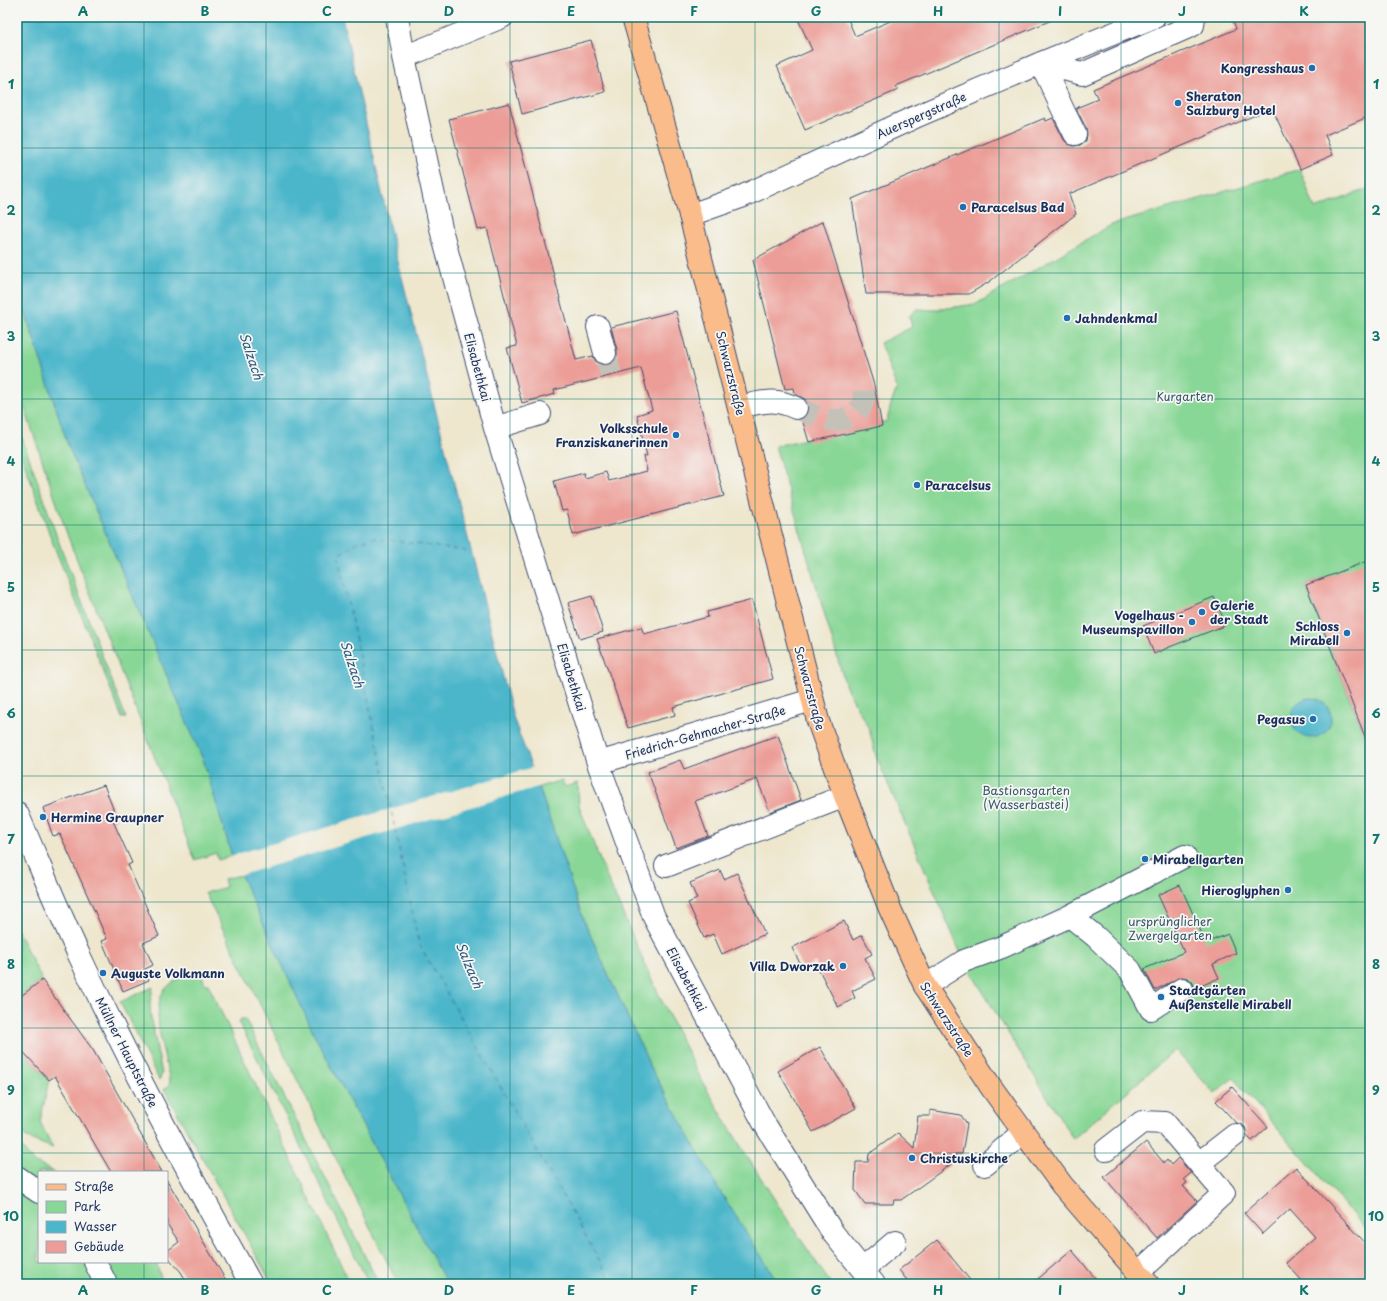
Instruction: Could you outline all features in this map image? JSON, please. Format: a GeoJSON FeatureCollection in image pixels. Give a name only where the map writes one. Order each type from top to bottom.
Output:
{"type":"FeatureCollection","features":[{"type":"Feature","properties":{"kind":"main road","name":"Schwarzstraße"},"geometry":{"type":"LineString","coordinates":[[633,17],[690,215],[740,407],[812,700],[831,760],[890,909],[925,986],[991,1087],[1062,1184],[1143,1278]]}},
{"type":"Feature","properties":{"kind":"street","name":"Elisabethkai"},"geometry":{"type":"LineString","coordinates":[[398,17],[404,57],[442,233],[494,428],[598,763],[654,917],[764,1123],[833,1232],[868,1277]]}},
{"type":"Feature","properties":{"kind":"street"},"geometry":{"type":"LineString","coordinates":[[404,57],[502,17]]}},
{"type":"Feature","properties":{"kind":"street","name":"Auerspergstraße"},"geometry":{"type":"LineString","coordinates":[[690,215],[740,197],[915,117],[1154,17]]}},
{"type":"Feature","properties":{"kind":"street"},"geometry":{"type":"LineString","coordinates":[[1042,63],[1082,74],[1193,25],[1194,17]]}},
{"type":"Feature","properties":{"kind":"street"},"geometry":{"type":"LineString","coordinates":[[1042,63],[1075,134]]}},
{"type":"Feature","properties":{"kind":"street"},"geometry":{"type":"LineString","coordinates":[[598,327],[605,353]]}},
{"type":"Feature","properties":{"kind":"street"},"geometry":{"type":"LineString","coordinates":[[740,407],[779,401],[796,408]]}},
{"type":"Feature","properties":{"kind":"street"},"geometry":{"type":"LineString","coordinates":[[494,428],[540,414]]}},
{"type":"Feature","properties":{"kind":"street","name":"Friedrich-Gehmacher-Straße"},"geometry":{"type":"LineString","coordinates":[[598,763],[812,700]]}},
{"type":"Feature","properties":{"kind":"street"},"geometry":{"type":"LineString","coordinates":[[666,866],[845,796]]}},
{"type":"Feature","properties":{"kind":"street","name":"Müllner Hauptstraße"},"geometry":{"type":"LineString","coordinates":[[17,813],[80,957],[143,1088],[251,1284]]}},
{"type":"Feature","properties":{"kind":"street"},"geometry":{"type":"LineString","coordinates":[[925,986],[964,961],[1070,916],[1185,856]]}},
{"type":"Feature","properties":{"kind":"street"},"geometry":{"type":"LineString","coordinates":[[1070,916],[1096,937],[1130,970],[1151,1009],[1182,989]]}},
{"type":"Feature","properties":{"kind":"street"},"geometry":{"type":"LineString","coordinates":[[1106,1150],[1142,1122],[1165,1123],[1224,1194],[1143,1278]]}},
{"type":"Feature","properties":{"kind":"street"},"geometry":{"type":"LineString","coordinates":[[985,1165],[1023,1132]]}},
{"type":"Feature","properties":{"kind":"street"},"geometry":{"type":"LineString","coordinates":[[1199,1164],[1236,1135]]}},
{"type":"Feature","properties":{"kind":"street"},"geometry":{"type":"LineString","coordinates":[[17,1177],[38,1191]]}},
{"type":"Feature","properties":{"kind":"street"},"geometry":{"type":"LineString","coordinates":[[868,1277],[895,1242]]}},
{"type":"Feature","properties":{"kind":"street"},"geometry":{"type":"LineString","coordinates":[[95,1263],[106,1284]]}},
{"type":"Feature","properties":{"kind":"green space"},"geometry":{"type":"Polygon","coordinates":[[[1300,169],[1315,209],[1370,188],[1370,561],[1306,585],[1370,751],[1370,1234],[1233,1078],[1215,1094],[1175,1050],[1073,1139],[964,961],[876,756],[869,729],[846,687],[775,446],[887,421],[897,388],[880,343],[912,327],[909,316],[917,309],[934,310],[976,304],[1111,225],[1300,169]]]}},
{"type":"Feature","properties":{"kind":"green space"},"geometry":{"type":"Polygon","coordinates":[[[17,287],[69,448],[204,762],[232,856],[218,860],[216,853],[195,860],[68,537],[17,385],[17,287]]]}},
{"type":"Feature","properties":{"kind":"green space"},"geometry":{"type":"Polygon","coordinates":[[[17,423],[58,540],[126,718],[122,718],[52,541],[17,442],[17,423]]]}},
{"type":"Feature","properties":{"kind":"green space"},"geometry":{"type":"Polygon","coordinates":[[[562,780],[565,787],[578,783],[579,806],[605,873],[650,976],[706,1088],[743,1150],[831,1284],[779,1284],[718,1188],[651,1068],[583,919],[539,787],[562,780]]]}},
{"type":"Feature","properties":{"kind":"green space"},"geometry":{"type":"Polygon","coordinates":[[[241,875],[315,1036],[447,1284],[398,1284],[205,893],[226,887],[224,879],[241,875]]]}},
{"type":"Feature","properties":{"kind":"green space"},"geometry":{"type":"Polygon","coordinates":[[[17,930],[42,980],[17,999],[17,930]]]}},
{"type":"Feature","properties":{"kind":"green space"},"geometry":{"type":"Polygon","coordinates":[[[194,973],[201,973],[205,984],[208,984],[350,1284],[272,1284],[164,1089],[169,1086],[170,1081],[160,1036],[158,1012],[160,1001],[163,992],[169,985],[194,973]]]}},
{"type":"Feature","properties":{"kind":"green space"},"geometry":{"type":"Polygon","coordinates":[[[153,987],[150,1003],[151,1018],[162,1074],[159,1080],[120,1002],[153,987]]]}},
{"type":"Feature","properties":{"kind":"green space"},"geometry":{"type":"Polygon","coordinates":[[[241,1019],[245,1019],[379,1284],[369,1284],[239,1022],[241,1019]]]}},
{"type":"Feature","properties":{"kind":"green space"},"geometry":{"type":"Polygon","coordinates":[[[17,1045],[49,1080],[40,1122],[53,1148],[27,1138],[17,1125],[17,1045]]]}},
{"type":"Feature","properties":{"kind":"green space"},"geometry":{"type":"Polygon","coordinates":[[[17,1142],[34,1162],[52,1171],[38,1171],[38,1263],[156,1263],[163,1284],[17,1284],[17,1142]]]}},
{"type":"Feature","properties":{"kind":"water","name":"Salzach"},"geometry":{"type":"Polygon","coordinates":[[[17,17],[342,17],[393,242],[514,720],[539,787],[583,919],[651,1068],[718,1188],[779,1284],[447,1284],[315,1036],[232,856],[204,762],[69,448],[17,287],[17,17]]]}},
{"type":"Feature","properties":{"kind":"water"},"geometry":{"type":"Polygon","coordinates":[[[1315,698],[1322,701],[1328,707],[1331,718],[1330,726],[1322,735],[1315,738],[1307,738],[1300,735],[1292,726],[1291,714],[1294,707],[1303,699],[1315,698]]]}},
{"type":"Feature","properties":{"kind":"pier"},"geometry":{"type":"Polygon","coordinates":[[[534,767],[541,786],[241,875],[239,875],[230,856],[534,767]]]}},
{"type":"Feature","properties":{"kind":"building"},"geometry":{"type":"Polygon","coordinates":[[[797,17],[847,17],[855,36],[900,17],[1059,17],[896,86],[898,90],[805,130],[777,66],[812,50],[797,17]]]}},
{"type":"Feature","properties":{"kind":"building"},"geometry":{"type":"Polygon","coordinates":[[[1232,17],[1370,17],[1370,116],[1325,135],[1333,155],[1300,169],[1272,108],[1069,194],[1076,214],[989,282],[969,294],[866,294],[852,199],[1045,118],[1046,121],[1053,118],[1064,140],[1068,144],[1074,146],[1080,145],[1086,141],[1087,134],[1086,128],[1076,108],[1098,99],[1093,89],[1236,29],[1232,17]]]}},
{"type":"Feature","properties":{"kind":"building"},"geometry":{"type":"Polygon","coordinates":[[[591,40],[605,92],[522,114],[509,61],[591,40]]]}},
{"type":"Feature","properties":{"kind":"building"},"geometry":{"type":"Polygon","coordinates":[[[509,103],[576,360],[593,356],[596,362],[602,365],[609,365],[614,362],[617,356],[617,350],[611,327],[676,311],[724,496],[573,535],[567,510],[562,511],[554,481],[584,473],[585,478],[606,472],[609,481],[647,471],[644,456],[647,456],[637,415],[652,410],[641,368],[554,390],[555,394],[522,403],[507,348],[517,346],[487,228],[478,230],[449,119],[509,103]]]}},
{"type":"Feature","properties":{"kind":"building"},"geometry":{"type":"Polygon","coordinates":[[[823,221],[874,385],[882,426],[809,442],[802,419],[807,413],[808,406],[806,400],[795,394],[794,388],[785,389],[753,260],[823,221]]]}},
{"type":"Feature","properties":{"kind":"building","name":"Schloss Mirabell"},"geometry":{"type":"Polygon","coordinates":[[[1370,560],[1370,747],[1369,747],[1306,585],[1370,560]]]}},
{"type":"Feature","properties":{"kind":"building"},"geometry":{"type":"Polygon","coordinates":[[[592,596],[603,632],[580,639],[568,603],[592,596]]]}},
{"type":"Feature","properties":{"kind":"building","name":"Vogelhaus - Museumspavillon"},"geometry":{"type":"Polygon","coordinates":[[[1214,597],[1226,625],[1154,654],[1143,626],[1214,597]]]}},
{"type":"Feature","properties":{"kind":"building"},"geometry":{"type":"Polygon","coordinates":[[[752,600],[773,679],[673,707],[675,715],[628,728],[597,639],[641,627],[644,634],[708,617],[707,612],[752,600]]]}},
{"type":"Feature","properties":{"kind":"building"},"geometry":{"type":"Polygon","coordinates":[[[778,735],[801,800],[770,812],[757,779],[695,801],[708,836],[676,848],[648,772],[680,760],[684,769],[778,735]]]}},
{"type":"Feature","properties":{"kind":"building"},"geometry":{"type":"Polygon","coordinates":[[[104,785],[117,819],[113,821],[132,863],[128,865],[159,936],[143,943],[153,965],[145,969],[149,980],[123,991],[102,941],[107,939],[60,834],[53,836],[43,808],[104,785]]]}},
{"type":"Feature","properties":{"kind":"building"},"geometry":{"type":"Polygon","coordinates":[[[720,870],[724,879],[737,873],[765,934],[722,954],[713,934],[704,938],[688,903],[697,899],[690,883],[720,870]]]}},
{"type":"Feature","properties":{"kind":"building"},"geometry":{"type":"Polygon","coordinates":[[[1180,885],[1206,943],[1228,934],[1236,953],[1213,964],[1219,978],[1194,989],[1193,983],[1188,978],[1181,977],[1155,990],[1144,969],[1184,952],[1158,895],[1180,885]]]}},
{"type":"Feature","properties":{"kind":"building","name":"Villa Dworzak"},"geometry":{"type":"Polygon","coordinates":[[[844,921],[853,940],[862,935],[872,954],[865,958],[876,979],[852,991],[855,998],[838,1007],[815,962],[803,969],[792,948],[844,921]]]}},
{"type":"Feature","properties":{"kind":"building"},"geometry":{"type":"Polygon","coordinates":[[[42,980],[93,1050],[161,1171],[110,1171],[55,1076],[49,1080],[17,1045],[17,999],[42,980]]]}},
{"type":"Feature","properties":{"kind":"building"},"geometry":{"type":"Polygon","coordinates":[[[820,1047],[856,1108],[813,1132],[778,1071],[820,1047]]]}},
{"type":"Feature","properties":{"kind":"building"},"geometry":{"type":"Polygon","coordinates":[[[1232,1087],[1268,1127],[1252,1141],[1247,1136],[1245,1127],[1236,1123],[1216,1101],[1232,1087]]]}},
{"type":"Feature","properties":{"kind":"building","name":"Christuskirche"},"geometry":{"type":"Polygon","coordinates":[[[930,1110],[961,1115],[967,1124],[962,1154],[955,1154],[954,1162],[901,1200],[894,1200],[893,1204],[865,1204],[855,1190],[856,1162],[868,1162],[869,1154],[898,1133],[914,1148],[918,1116],[930,1116],[930,1110]]]}},
{"type":"Feature","properties":{"kind":"building"},"geometry":{"type":"Polygon","coordinates":[[[1146,1142],[1164,1163],[1167,1160],[1171,1165],[1178,1158],[1191,1173],[1184,1179],[1187,1183],[1183,1186],[1197,1201],[1157,1238],[1104,1177],[1146,1142]]]}},
{"type":"Feature","properties":{"kind":"building"},"geometry":{"type":"Polygon","coordinates":[[[1296,1167],[1370,1248],[1370,1284],[1305,1284],[1286,1263],[1315,1237],[1290,1209],[1263,1234],[1244,1213],[1296,1167]]]}},
{"type":"Feature","properties":{"kind":"building"},"geometry":{"type":"Polygon","coordinates":[[[168,1182],[228,1284],[188,1284],[181,1272],[168,1257],[168,1250],[179,1242],[168,1226],[168,1182]]]}},
{"type":"Feature","properties":{"kind":"building"},"geometry":{"type":"Polygon","coordinates":[[[937,1240],[973,1284],[910,1284],[899,1270],[937,1240]]]}},
{"type":"Feature","properties":{"kind":"building"},"geometry":{"type":"Polygon","coordinates":[[[1072,1250],[1100,1284],[1032,1284],[1072,1250]]]}},
{"type":"Feature","properties":{"kind":"ferry route"},"geometry":{"type":"LineString","coordinates":[[466,551],[374,538],[356,543],[338,555],[419,944],[613,1284]]}},
{"type":"Feature","properties":{"kind":"tunnel"},"geometry":{"type":"LineString","coordinates":[[605,353],[611,375]]}},
{"type":"Feature","properties":{"kind":"tunnel"},"geometry":{"type":"LineString","coordinates":[[796,408],[824,419],[839,420],[846,418],[859,410],[864,399],[864,387]]}},
{"type":"Feature","properties":{"kind":"place","name":"Kongresshaus"},"geometry":{"type":"Point","coordinates":[1312,68]}},
{"type":"Feature","properties":{"kind":"place","name":"Sheraton Salzburg Hotel"},"geometry":{"type":"Point","coordinates":[1178,103]}},
{"type":"Feature","properties":{"kind":"place","name":"Paracelsus Bad"},"geometry":{"type":"Point","coordinates":[963,207]}},
{"type":"Feature","properties":{"kind":"place","name":"Jahndenkmal"},"geometry":{"type":"Point","coordinates":[1067,318]}},
{"type":"Feature","properties":{"kind":"place","name":"Volksschule Franziskanerinnen"},"geometry":{"type":"Point","coordinates":[676,435]}},
{"type":"Feature","properties":{"kind":"place","name":"Paracelsus"},"geometry":{"type":"Point","coordinates":[917,485]}},
{"type":"Feature","properties":{"kind":"place","name":"Galerie der Stadt"},"geometry":{"type":"Point","coordinates":[1202,612]}},
{"type":"Feature","properties":{"kind":"place","name":"Vogelhaus - Museumspavillon"},"geometry":{"type":"Point","coordinates":[1192,622]}},
{"type":"Feature","properties":{"kind":"place","name":"Schloss Mirabell"},"geometry":{"type":"Point","coordinates":[1347,633]}},
{"type":"Feature","properties":{"kind":"place","name":"Pegasus"},"geometry":{"type":"Point","coordinates":[1313,719]}},
{"type":"Feature","properties":{"kind":"place","name":"Hermine Graupner"},"geometry":{"type":"Point","coordinates":[43,817]}},
{"type":"Feature","properties":{"kind":"place","name":"Mirabellgarten"},"geometry":{"type":"Point","coordinates":[1145,859]}},
{"type":"Feature","properties":{"kind":"place","name":"Hieroglyphen"},"geometry":{"type":"Point","coordinates":[1288,890]}},
{"type":"Feature","properties":{"kind":"place","name":"Villa Dworzak"},"geometry":{"type":"Point","coordinates":[843,966]}},
{"type":"Feature","properties":{"kind":"place","name":"Auguste Volkmann"},"geometry":{"type":"Point","coordinates":[103,973]}},
{"type":"Feature","properties":{"kind":"place","name":"Stadtgärten Außenstelle Mirabell"},"geometry":{"type":"Point","coordinates":[1161,997]}},
{"type":"Feature","properties":{"kind":"place","name":"Christuskirche"},"geometry":{"type":"Point","coordinates":[912,1158]}},
{"type":"Feature","properties":{"kind":"park label","name":"Kurgarten"},"geometry":{"type":"Point","coordinates":[1185,396]}},
{"type":"Feature","properties":{"kind":"park label","name":"Bastionsgarten (Wasserbastei)"},"geometry":{"type":"Point","coordinates":[1026,797]}},
{"type":"Feature","properties":{"kind":"park label","name":"ursprünglicher Zwergelgarten"},"geometry":{"type":"Point","coordinates":[1170,928]}}]}
